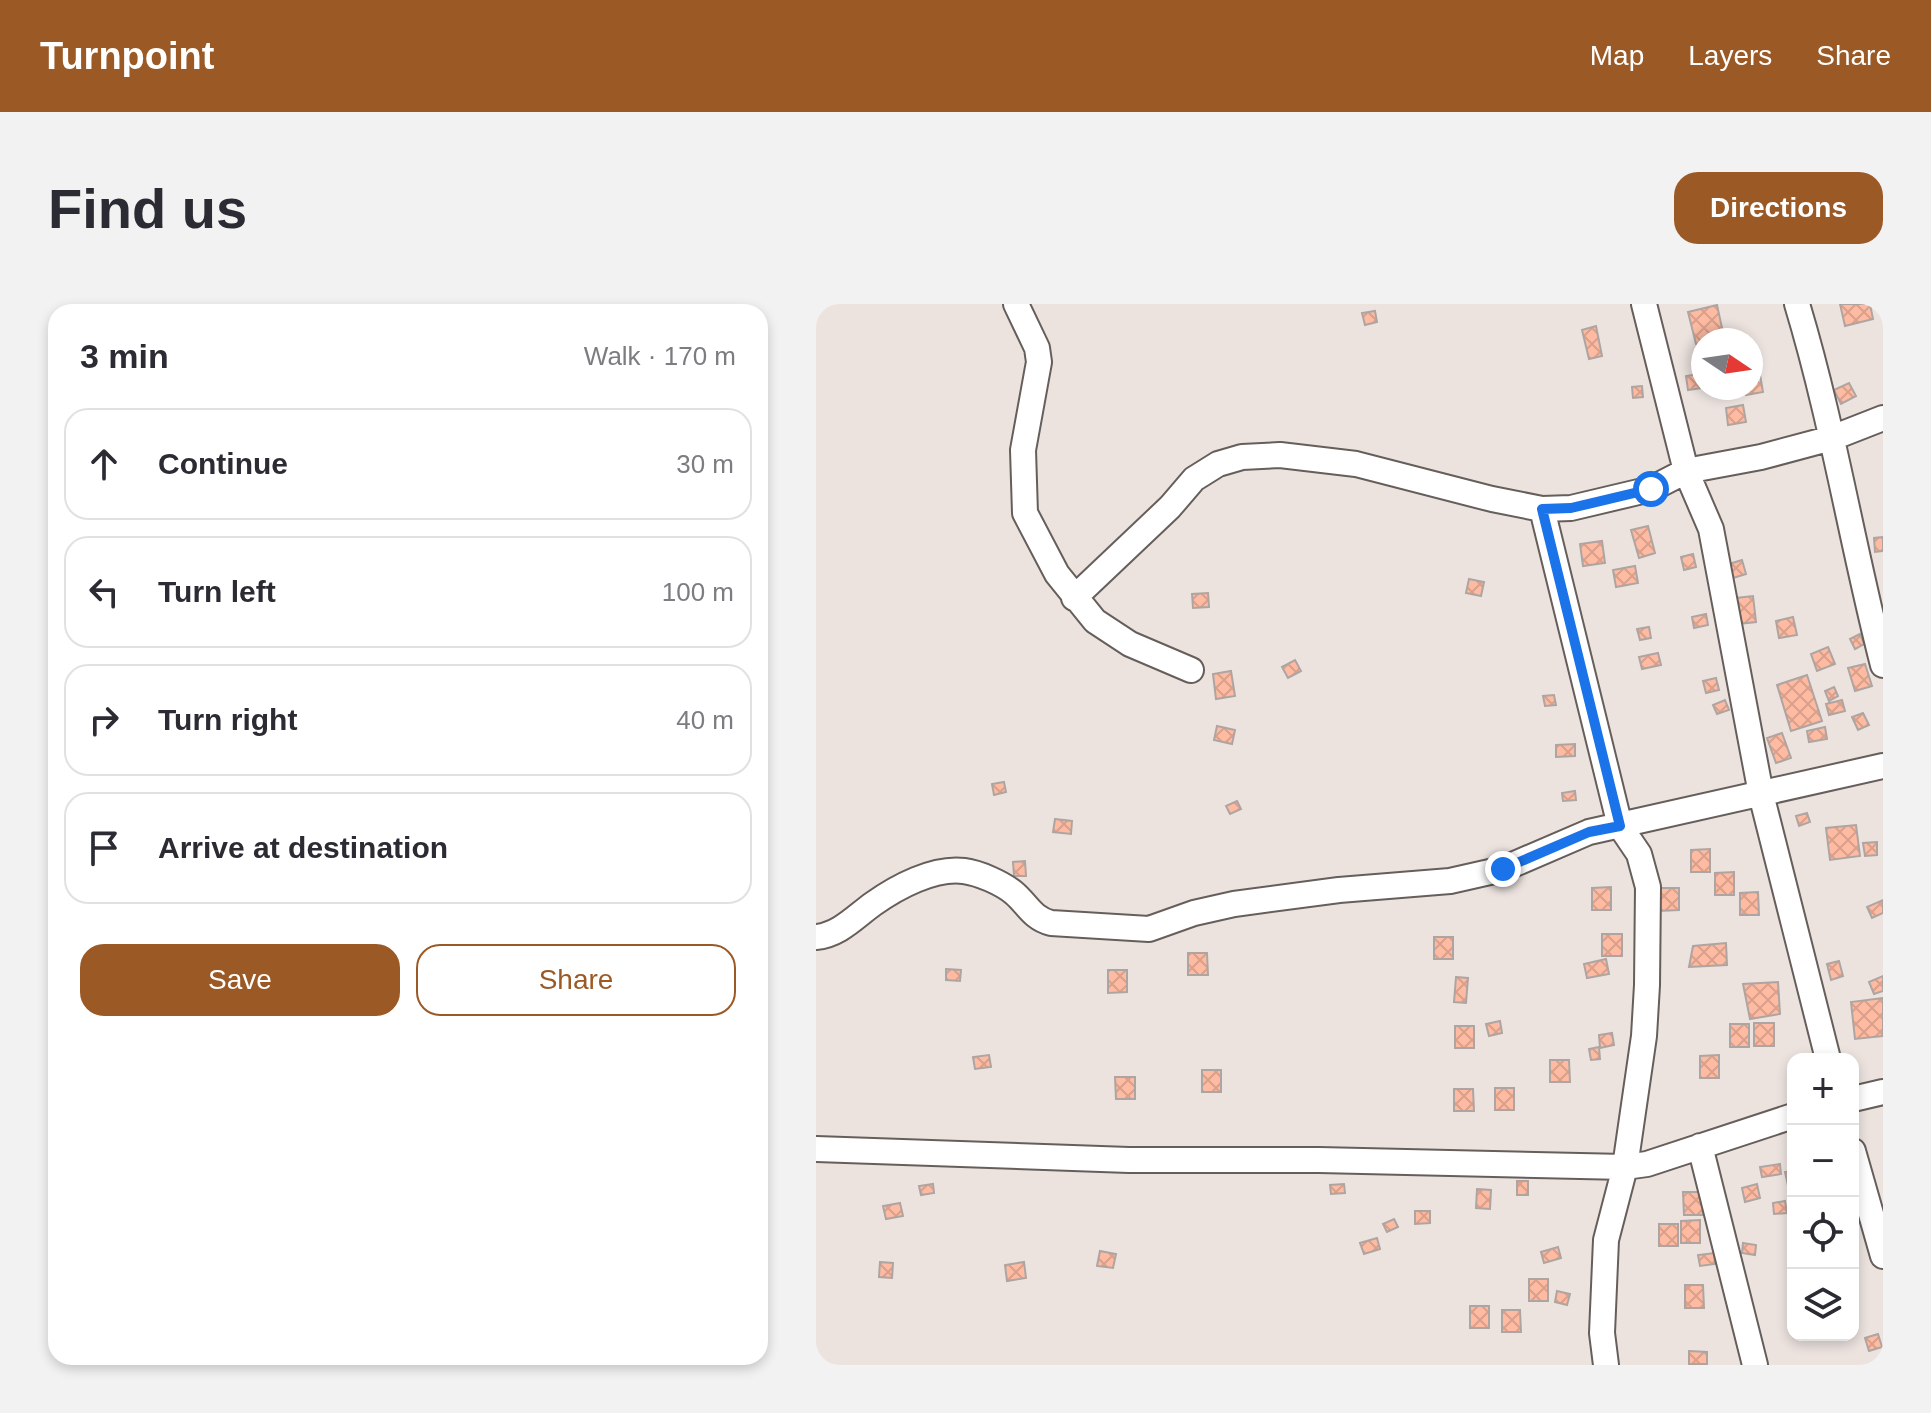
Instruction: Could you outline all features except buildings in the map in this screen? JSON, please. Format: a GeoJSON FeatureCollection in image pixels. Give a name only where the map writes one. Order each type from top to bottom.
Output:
{"type":"FeatureCollection","features":[{"type":"Feature","properties":{"kind":"street"},"geometry":{"type":"LineString","coordinates":[[1016,304],[1037,348],[1039,362],[1023,450],[1025,513],[1057,574],[1095,621],[1130,644],[1191,670]]}},
{"type":"Feature","properties":{"kind":"street"},"geometry":{"type":"LineString","coordinates":[[1644,304],[1686,471],[1711,529],[1761,794],[1826,1053]]}},
{"type":"Feature","properties":{"kind":"street"},"geometry":{"type":"LineString","coordinates":[[1797,304],[1832,438],[1863,587],[1883,665]]}},
{"type":"Feature","properties":{"kind":"street"},"geometry":{"type":"LineString","coordinates":[[1074,598],[1170,507],[1194,479],[1218,464],[1242,457],[1280,455],[1356,464],[1542,509],[1571,508],[1651,489],[1686,471],[1761,457],[1832,438],[1883,418]]}},
{"type":"Feature","properties":{"kind":"street"},"geometry":{"type":"LineString","coordinates":[[1542,509],[1620,826],[1639,854],[1648,887],[1644,1036],[1625,1167],[1606,1240],[1602,1333],[1606,1365]]}},
{"type":"Feature","properties":{"kind":"street"},"geometry":{"type":"LineString","coordinates":[[816,937],[831,935],[878,901],[918,880],[947,871],[965,871],[988,878],[1014,892],[1040,920],[1149,929],[1194,913],[1234,904],[1339,890],[1450,881],[1503,869],[1589,832],[1883,766]]}},
{"type":"Feature","properties":{"kind":"street"},"geometry":{"type":"LineString","coordinates":[[1859,1098],[1883,1092]]}},
{"type":"Feature","properties":{"kind":"street"},"geometry":{"type":"LineString","coordinates":[[816,1149],[1129,1160],[1319,1160],[1625,1167],[1647,1164],[1787,1118]]}},
{"type":"Feature","properties":{"kind":"street"},"geometry":{"type":"LineString","coordinates":[[1700,1146],[1755,1365]]}},
{"type":"Feature","properties":{"kind":"street"},"geometry":{"type":"LineString","coordinates":[[1859,1172],[1883,1256]]}},
{"type":"Feature","properties":{"kind":"route"},"geometry":{"type":"LineString","coordinates":[[1503,869],[1589,832],[1620,826],[1542,509],[1571,508],[1651,489]]}}]}
